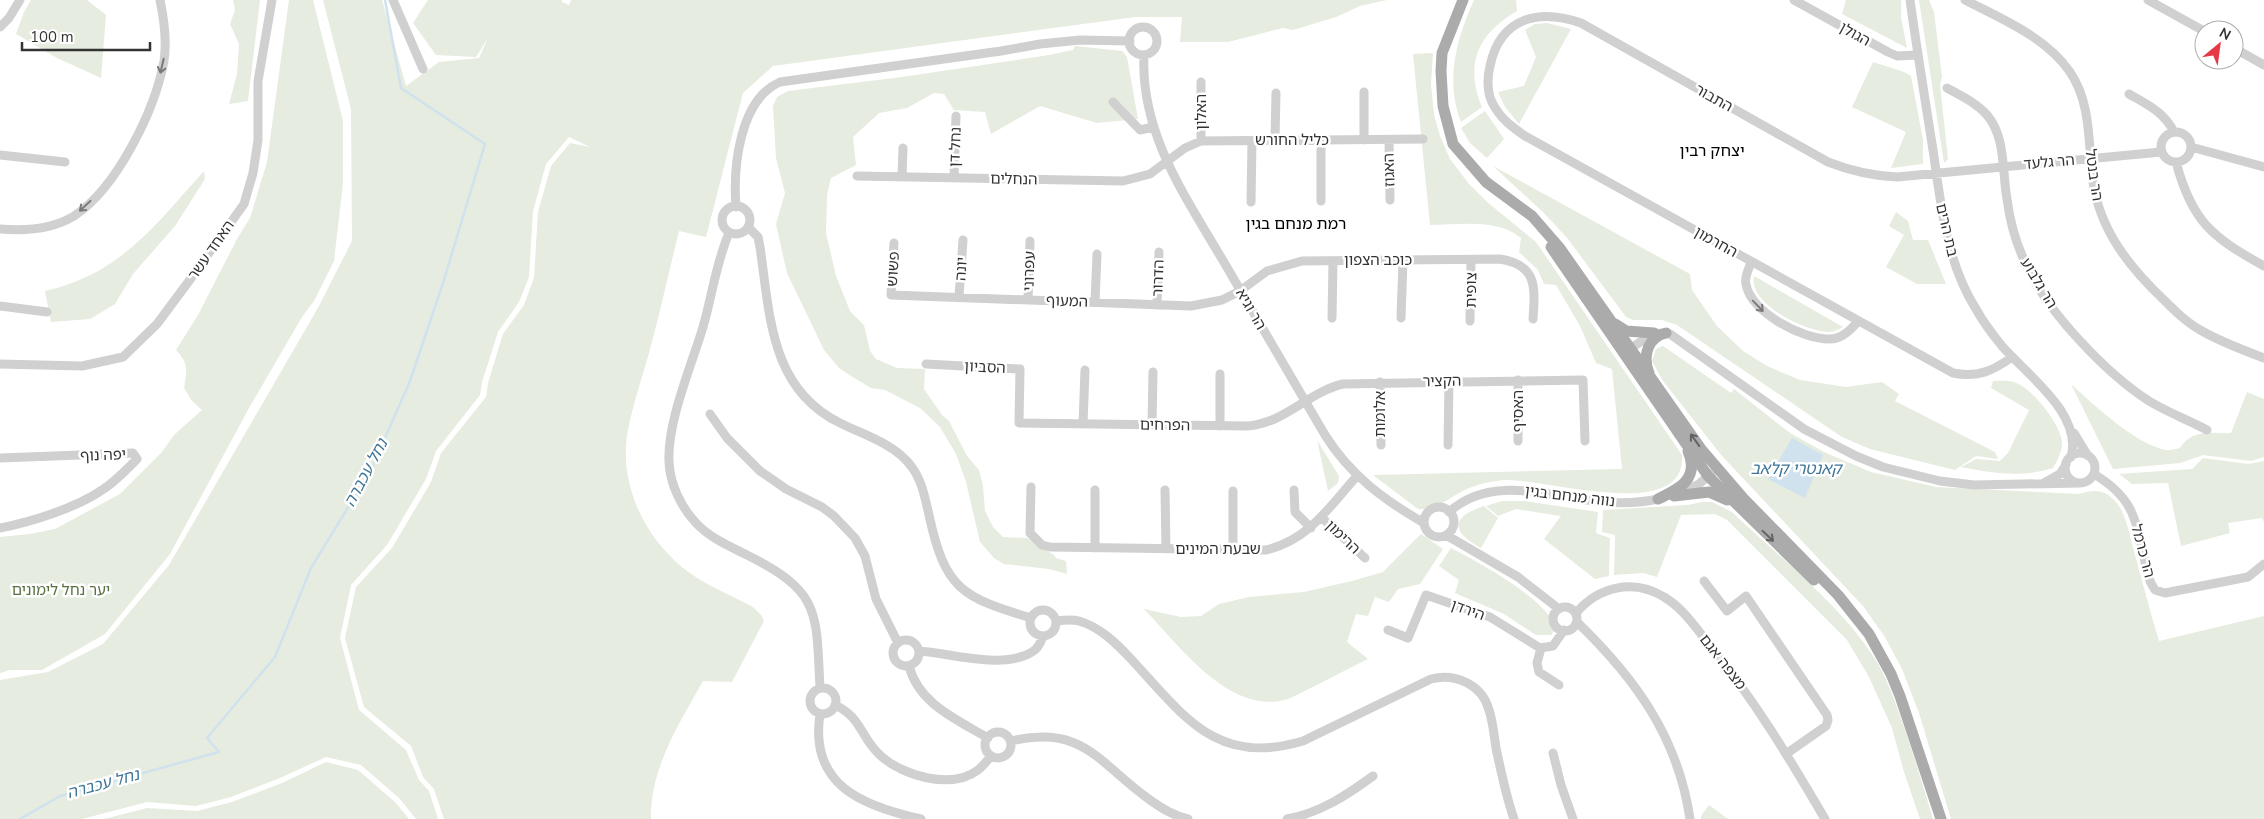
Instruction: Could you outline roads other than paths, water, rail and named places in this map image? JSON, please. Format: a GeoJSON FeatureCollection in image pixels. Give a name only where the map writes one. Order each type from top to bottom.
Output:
{"type":"FeatureCollection","features":[{"type":"Feature","properties":{"kind":"main road"},"geometry":{"type":"LineString","coordinates":[[1463,0],[1442,53],[1443,106],[1453,144],[1486,182],[1532,216],[1573,264],[1610,320],[1626,351],[1652,380],[1712,472],[1746,516]]}},
{"type":"Feature","properties":{"kind":"main road"},"geometry":{"type":"LineString","coordinates":[[1532,216],[1542,236],[1626,351],[1683,441],[1712,472],[1744,499],[1838,595],[1869,634],[1885,662],[1906,713],[1941,819]]}},
{"type":"Feature","properties":{"kind":"main road"},"geometry":{"type":"LineString","coordinates":[[1610,320],[1626,331],[1654,333]]}},
{"type":"Feature","properties":{"kind":"main road"},"geometry":{"type":"LineString","coordinates":[[1652,380],[1646,362],[1648,347],[1658,335],[1666,333]]}},
{"type":"Feature","properties":{"kind":"main road"},"geometry":{"type":"LineString","coordinates":[[1658,499],[1680,489],[1689,478],[1691,463],[1683,441]]}},
{"type":"Feature","properties":{"kind":"main road"},"geometry":{"type":"LineString","coordinates":[[1674,496],[1700,492],[1717,494],[1726,499],[1856,622],[1885,662]]}},
{"type":"Feature","properties":{"kind":"street"},"geometry":{"type":"LineString","coordinates":[[0,27],[9,18],[20,0]]}},
{"type":"Feature","properties":{"kind":"street"},"geometry":{"type":"LineString","coordinates":[[0,228],[36,228],[55,224],[73,216],[97,194],[122,161],[139,133],[150,108],[164,60],[165,38],[160,0]]}},
{"type":"Feature","properties":{"kind":"street","name":"האחד עשר"},"geometry":{"type":"LineString","coordinates":[[0,364],[82,366],[123,357],[157,324],[244,204],[253,174],[258,140],[258,81],[272,0]]}},
{"type":"Feature","properties":{"kind":"street"},"geometry":{"type":"LineString","coordinates":[[393,0],[423,69]]}},
{"type":"Feature","properties":{"kind":"street","name":"הגולן"},"geometry":{"type":"LineString","coordinates":[[1794,0],[1890,53],[1897,56],[1918,55]]}},
{"type":"Feature","properties":{"kind":"street","name":"בת הרים"},"geometry":{"type":"LineString","coordinates":[[1910,0],[1936,173],[1949,240],[1964,286],[1976,309],[2012,357],[2055,401],[2088,456]]}},
{"type":"Feature","properties":{"kind":"street","name":"הר בנטל"},"geometry":{"type":"LineString","coordinates":[[1965,0],[2035,39],[2070,72],[2083,99],[2096,199],[2100,213],[2113,240],[2137,272],[2172,307],[2201,330],[2264,358]]}},
{"type":"Feature","properties":{"kind":"street"},"geometry":{"type":"LineString","coordinates":[[2148,0],[2194,25]]}},
{"type":"Feature","properties":{"kind":"street","name":"התבור"},"geometry":{"type":"LineString","coordinates":[[1501,38],[1509,29],[1527,18],[1553,16],[1566,18],[1581,23],[1828,162],[1848,170],[1878,176],[1897,177],[1936,173]]}},
{"type":"Feature","properties":{"kind":"street"},"geometry":{"type":"LineString","coordinates":[[1139,28],[1149,29],[1154,33],[1157,40],[1155,49],[1144,55],[1135,52],[1130,40],[1132,34],[1139,28]]}},
{"type":"Feature","properties":{"kind":"street","name":"החרמון"},"geometry":{"type":"LineString","coordinates":[[1501,38],[1491,60],[1488,75],[1492,103],[1506,123],[1525,136],[1953,372],[1975,375],[1987,372],[2012,357]]}},
{"type":"Feature","properties":{"kind":"street"},"geometry":{"type":"LineString","coordinates":[[736,206],[734,177],[747,118],[761,95],[780,82],[1040,44],[1080,40],[1130,40]]}},
{"type":"Feature","properties":{"kind":"street"},"geometry":{"type":"LineString","coordinates":[[2244,54],[2264,65]]}},
{"type":"Feature","properties":{"kind":"street","name":"הר וגיא"},"geometry":{"type":"LineString","coordinates":[[1144,55],[1144,84],[1153,127],[1167,162],[1240,291],[1330,443],[1357,476],[1383,498],[1424,523]]}},
{"type":"Feature","properties":{"kind":"street","name":"האלון"},"geometry":{"type":"LineString","coordinates":[[1200,141],[1201,82]]}},
{"type":"Feature","properties":{"kind":"street","name":"הר גלבוע"},"geometry":{"type":"LineString","coordinates":[[1946,88],[1969,101],[1988,115],[1999,136],[2010,215],[2019,248],[2026,266],[2047,301],[2106,368],[2122,381],[2151,402],[2207,430]]}},
{"type":"Feature","properties":{"kind":"street"},"geometry":{"type":"LineString","coordinates":[[1364,92],[1364,140]]}},
{"type":"Feature","properties":{"kind":"street"},"geometry":{"type":"LineString","coordinates":[[1276,93],[1276,140]]}},
{"type":"Feature","properties":{"kind":"street"},"geometry":{"type":"LineString","coordinates":[[2129,94],[2161,113],[2168,120],[2174,132],[2187,137],[2191,147],[2186,159],[2176,162],[2167,160],[2161,152],[2164,137],[2174,132]]}},
{"type":"Feature","properties":{"kind":"street"},"geometry":{"type":"LineString","coordinates":[[1113,102],[1140,130],[1153,127]]}},
{"type":"Feature","properties":{"kind":"street","name":"נחל דן"},"geometry":{"type":"LineString","coordinates":[[954,178],[956,116]]}},
{"type":"Feature","properties":{"kind":"street"},"geometry":{"type":"LineString","coordinates":[[1321,140],[1321,201]]}},
{"type":"Feature","properties":{"kind":"street","name":"האגוז"},"geometry":{"type":"LineString","coordinates":[[1388,140],[1390,200]]}},
{"type":"Feature","properties":{"kind":"street","name":"כליל החורש"},"geometry":{"type":"LineString","coordinates":[[1167,162],[1184,148],[1200,141],[1423,140]]}},
{"type":"Feature","properties":{"kind":"street"},"geometry":{"type":"LineString","coordinates":[[1252,141],[1252,202]]}},
{"type":"Feature","properties":{"kind":"street"},"geometry":{"type":"LineString","coordinates":[[2191,147],[2264,167]]}},
{"type":"Feature","properties":{"kind":"street"},"geometry":{"type":"LineString","coordinates":[[902,177],[904,148]]}},
{"type":"Feature","properties":{"kind":"street","name":"הר גלעד"},"geometry":{"type":"LineString","coordinates":[[1936,173],[2161,152]]}},
{"type":"Feature","properties":{"kind":"street"},"geometry":{"type":"LineString","coordinates":[[0,155],[65,162]]}},
{"type":"Feature","properties":{"kind":"street","name":"הנחלים"},"geometry":{"type":"LineString","coordinates":[[857,176],[1123,181],[1150,174],[1167,162]]}},
{"type":"Feature","properties":{"kind":"street"},"geometry":{"type":"LineString","coordinates":[[2176,162],[2186,194],[2200,219],[2222,240],[2264,266]]}},
{"type":"Feature","properties":{"kind":"street"},"geometry":{"type":"LineString","coordinates":[[748,228],[740,234],[729,233],[723,227],[722,218],[728,208],[736,206],[745,210],[748,214],[748,228],[758,238],[769,312],[777,349],[782,362],[799,390],[820,412],[890,448],[911,466],[923,490],[938,554],[956,582],[984,604],[1032,618]]}},
{"type":"Feature","properties":{"kind":"street"},"geometry":{"type":"LineString","coordinates":[[729,233],[722,249],[704,324],[671,432],[669,456],[672,482],[687,512],[709,534],[778,571],[791,580],[807,599],[817,632],[820,688]]}},
{"type":"Feature","properties":{"kind":"street","name":"יונה"},"geometry":{"type":"LineString","coordinates":[[960,298],[963,240]]}},
{"type":"Feature","properties":{"kind":"street","name":"עפרוני"},"geometry":{"type":"LineString","coordinates":[[1028,300],[1030,241]]}},
{"type":"Feature","properties":{"kind":"street","name":"פשוש"},"geometry":{"type":"LineString","coordinates":[[891,295],[894,243]]}},
{"type":"Feature","properties":{"kind":"street","name":"הדרור"},"geometry":{"type":"LineString","coordinates":[[1157,305],[1159,252]]}},
{"type":"Feature","properties":{"kind":"street"},"geometry":{"type":"LineString","coordinates":[[1095,302],[1097,254]]}},
{"type":"Feature","properties":{"kind":"street"},"geometry":{"type":"LineString","coordinates":[[1332,318],[1333,260]]}},
{"type":"Feature","properties":{"kind":"street"},"geometry":{"type":"LineString","coordinates":[[1401,318],[1403,260]]}},
{"type":"Feature","properties":{"kind":"street","name":"צופית"},"geometry":{"type":"LineString","coordinates":[[1470,321],[1471,260]]}},
{"type":"Feature","properties":{"kind":"street","name":"כוכב הצפון"},"geometry":{"type":"LineString","coordinates":[[1240,291],[1277,267],[1302,261],[1500,260],[1522,266],[1533,279],[1535,293],[1533,320]]}},
{"type":"Feature","properties":{"kind":"street"},"geometry":{"type":"LineString","coordinates":[[1752,262],[1745,283],[1748,292],[1754,302],[1782,323],[1814,337],[1831,340],[1848,332],[1858,321]]}},
{"type":"Feature","properties":{"kind":"street","name":"המעוף"},"geometry":{"type":"LineString","coordinates":[[891,295],[1157,305],[1207,304],[1222,300],[1240,291]]}},
{"type":"Feature","properties":{"kind":"street"},"geometry":{"type":"LineString","coordinates":[[0,306],[47,312]]}},
{"type":"Feature","properties":{"kind":"street"},"geometry":{"type":"LineString","coordinates":[[1626,351],[1654,333],[1666,333],[1679,339],[1804,429],[1856,456],[1909,474],[1940,481],[1974,485],[2038,484],[2080,483],[2090,480],[2094,474],[2094,463],[2088,456],[2079,454],[2068,460],[2055,478],[2038,484]]}},
{"type":"Feature","properties":{"kind":"street","name":"הסביון"},"geometry":{"type":"LineString","coordinates":[[926,364],[1020,369],[1019,424]]}},
{"type":"Feature","properties":{"kind":"street"},"geometry":{"type":"LineString","coordinates":[[1083,424],[1085,370]]}},
{"type":"Feature","properties":{"kind":"street"},"geometry":{"type":"LineString","coordinates":[[1152,425],[1153,372]]}},
{"type":"Feature","properties":{"kind":"street"},"geometry":{"type":"LineString","coordinates":[[1220,374],[1220,426]]}},
{"type":"Feature","properties":{"kind":"street","name":"האסיף"},"geometry":{"type":"LineString","coordinates":[[1518,380],[1518,441]]}},
{"type":"Feature","properties":{"kind":"street","name":"הקציר"},"geometry":{"type":"LineString","coordinates":[[1306,402],[1334,386],[1352,382],[1583,380],[1585,441]]}},
{"type":"Feature","properties":{"kind":"street"},"geometry":{"type":"LineString","coordinates":[[1448,445],[1449,381]]}},
{"type":"Feature","properties":{"kind":"street","name":"אלומות"},"geometry":{"type":"LineString","coordinates":[[1380,382],[1381,445]]}},
{"type":"Feature","properties":{"kind":"street","name":"הפרחים"},"geometry":{"type":"LineString","coordinates":[[1019,424],[1261,425],[1306,402]]}},
{"type":"Feature","properties":{"kind":"street"},"geometry":{"type":"LineString","coordinates":[[710,414],[727,438],[760,471],[786,489],[834,516],[855,538],[865,556],[876,599],[898,643]]}},
{"type":"Feature","properties":{"kind":"street","name":"בת הרים"},"geometry":{"type":"LineString","coordinates":[[2068,424],[2073,442],[2068,460]]}},
{"type":"Feature","properties":{"kind":"street","name":"יפה נוף"},"geometry":{"type":"LineString","coordinates":[[0,458],[133,453],[137,459],[102,491],[76,504],[34,519],[0,528]]}},
{"type":"Feature","properties":{"kind":"street"},"geometry":{"type":"LineString","coordinates":[[2068,460],[2068,478],[2080,483]]}},
{"type":"Feature","properties":{"kind":"street","name":"נווה מנחם בגין"},"geometry":{"type":"LineString","coordinates":[[1449,512],[1468,498],[1496,490],[1526,490],[1614,503],[1658,499],[1674,496],[1686,491],[1712,472]]}},
{"type":"Feature","properties":{"kind":"street","name":"הר כרמל"},"geometry":{"type":"LineString","coordinates":[[2094,474],[2112,486],[2128,503],[2139,534],[2149,581],[2155,590],[2165,592],[2248,577],[2264,564]]}},
{"type":"Feature","properties":{"kind":"street","name":"שבעת המינים"},"geometry":{"type":"LineString","coordinates":[[1031,487],[1030,533],[1042,545],[1050,547],[1266,550],[1292,541],[1311,528],[1357,476]]}},
{"type":"Feature","properties":{"kind":"street"},"geometry":{"type":"LineString","coordinates":[[1095,490],[1095,548]]}},
{"type":"Feature","properties":{"kind":"street"},"geometry":{"type":"LineString","coordinates":[[1166,490],[1166,549]]}},
{"type":"Feature","properties":{"kind":"street","name":"הרימון"},"geometry":{"type":"LineString","coordinates":[[1294,490],[1295,512],[1311,528]]}},
{"type":"Feature","properties":{"kind":"street"},"geometry":{"type":"LineString","coordinates":[[1233,491],[1233,550]]}},
{"type":"Feature","properties":{"kind":"street"},"geometry":{"type":"LineString","coordinates":[[1446,535],[1450,532],[1454,522],[1449,512],[1443,508],[1434,508],[1426,515],[1424,523],[1426,529],[1433,536],[1446,535],[1513,574],[1559,609],[1568,608],[1626,673],[1653,712],[1679,770],[1690,819]]}},
{"type":"Feature","properties":{"kind":"street","name":"הרימון"},"geometry":{"type":"LineString","coordinates":[[1321,516],[1365,558]]}},
{"type":"Feature","properties":{"kind":"street"},"geometry":{"type":"LineString","coordinates":[[1704,581],[1727,611],[1746,596],[1827,715],[1826,726],[1786,754]]}},
{"type":"Feature","properties":{"kind":"street","name":"מצפה אגם"},"geometry":{"type":"LineString","coordinates":[[1576,618],[1591,598],[1621,586],[1643,588],[1665,597],[1682,611],[1738,681],[1786,754],[1825,819]]}},
{"type":"Feature","properties":{"kind":"street","name":"הירדן"},"geometry":{"type":"LineString","coordinates":[[1388,630],[1408,638],[1426,594],[1490,617],[1541,648]]}},
{"type":"Feature","properties":{"kind":"street"},"geometry":{"type":"LineString","coordinates":[[1559,609],[1555,614],[1554,622],[1558,628],[1564,630],[1572,628],[1576,618]]}},
{"type":"Feature","properties":{"kind":"street"},"geometry":{"type":"LineString","coordinates":[[1045,610],[1052,614],[1056,621],[1054,630],[1050,635],[1043,636],[1034,632],[1031,625],[1032,618],[1037,612],[1045,610]]}},
{"type":"Feature","properties":{"kind":"street"},"geometry":{"type":"LineString","coordinates":[[1056,621],[1079,621],[1098,630],[1119,646],[1195,726],[1222,741],[1252,748],[1284,747],[1303,741],[1431,679],[1448,677],[1464,681],[1477,690],[1489,709],[1506,792],[1514,819]]}},
{"type":"Feature","properties":{"kind":"street"},"geometry":{"type":"LineString","coordinates":[[1559,685],[1538,672],[1537,663],[1541,648],[1552,646],[1564,630]]}},
{"type":"Feature","properties":{"kind":"street"},"geometry":{"type":"LineString","coordinates":[[919,651],[917,661],[909,666],[902,666],[895,661],[894,649],[903,640],[912,642],[919,651],[1000,660],[1032,653],[1040,645],[1043,636]]}},
{"type":"Feature","properties":{"kind":"street"},"geometry":{"type":"LineString","coordinates":[[909,666],[915,684],[929,700],[988,738]]}},
{"type":"Feature","properties":{"kind":"street"},"geometry":{"type":"LineString","coordinates":[[820,688],[828,689],[834,693],[836,706],[830,712],[820,714],[814,711],[810,702],[813,692],[820,688]]}},
{"type":"Feature","properties":{"kind":"street"},"geometry":{"type":"LineString","coordinates":[[836,706],[855,717],[868,743],[880,756],[894,766],[913,774],[932,778],[949,779],[964,777],[978,771],[991,756]]}},
{"type":"Feature","properties":{"kind":"street"},"geometry":{"type":"LineString","coordinates":[[820,714],[818,730],[820,752],[834,779],[855,798],[869,805],[920,819]]}},
{"type":"Feature","properties":{"kind":"street"},"geometry":{"type":"LineString","coordinates":[[998,732],[1007,735],[1011,741],[1011,749],[1007,755],[1000,758],[991,756],[985,747],[988,738],[993,733],[998,732]]}},
{"type":"Feature","properties":{"kind":"street"},"geometry":{"type":"LineString","coordinates":[[1011,741],[1033,738],[1064,740],[1081,745],[1162,809],[1188,819]]}},
{"type":"Feature","properties":{"kind":"street"},"geometry":{"type":"LineString","coordinates":[[1553,753],[1560,785],[1573,819]]}},
{"type":"Feature","properties":{"kind":"street"},"geometry":{"type":"LineString","coordinates":[[1287,819],[1315,811],[1336,802],[1373,776]]}},
{"type":"Feature","properties":{"kind":"water","name":"קאנטרי קלאב"},"geometry":{"type":"Polygon","coordinates":[[[1792,438],[1823,455],[1805,498],[1768,479],[1792,438]]]}},
{"type":"Feature","properties":{"kind":"waterway","name":"נחל עכברה"},"geometry":{"type":"LineString","coordinates":[[20,819],[60,796],[219,752],[207,738],[275,657],[311,568],[371,470],[410,381],[443,283],[485,144],[401,88],[385,0]]}},
{"type":"Feature","properties":{"kind":"district","name":"יצחק רבין"},"geometry":{"type":"Point","coordinates":[1712,151]}},
{"type":"Feature","properties":{"kind":"district","name":"רמת מנחם בגין"},"geometry":{"type":"Point","coordinates":[1296,224]}},
{"type":"Feature","properties":{"kind":"park label","name":"יער נחל לימונים"},"geometry":{"type":"Point","coordinates":[61,590]}}]}
